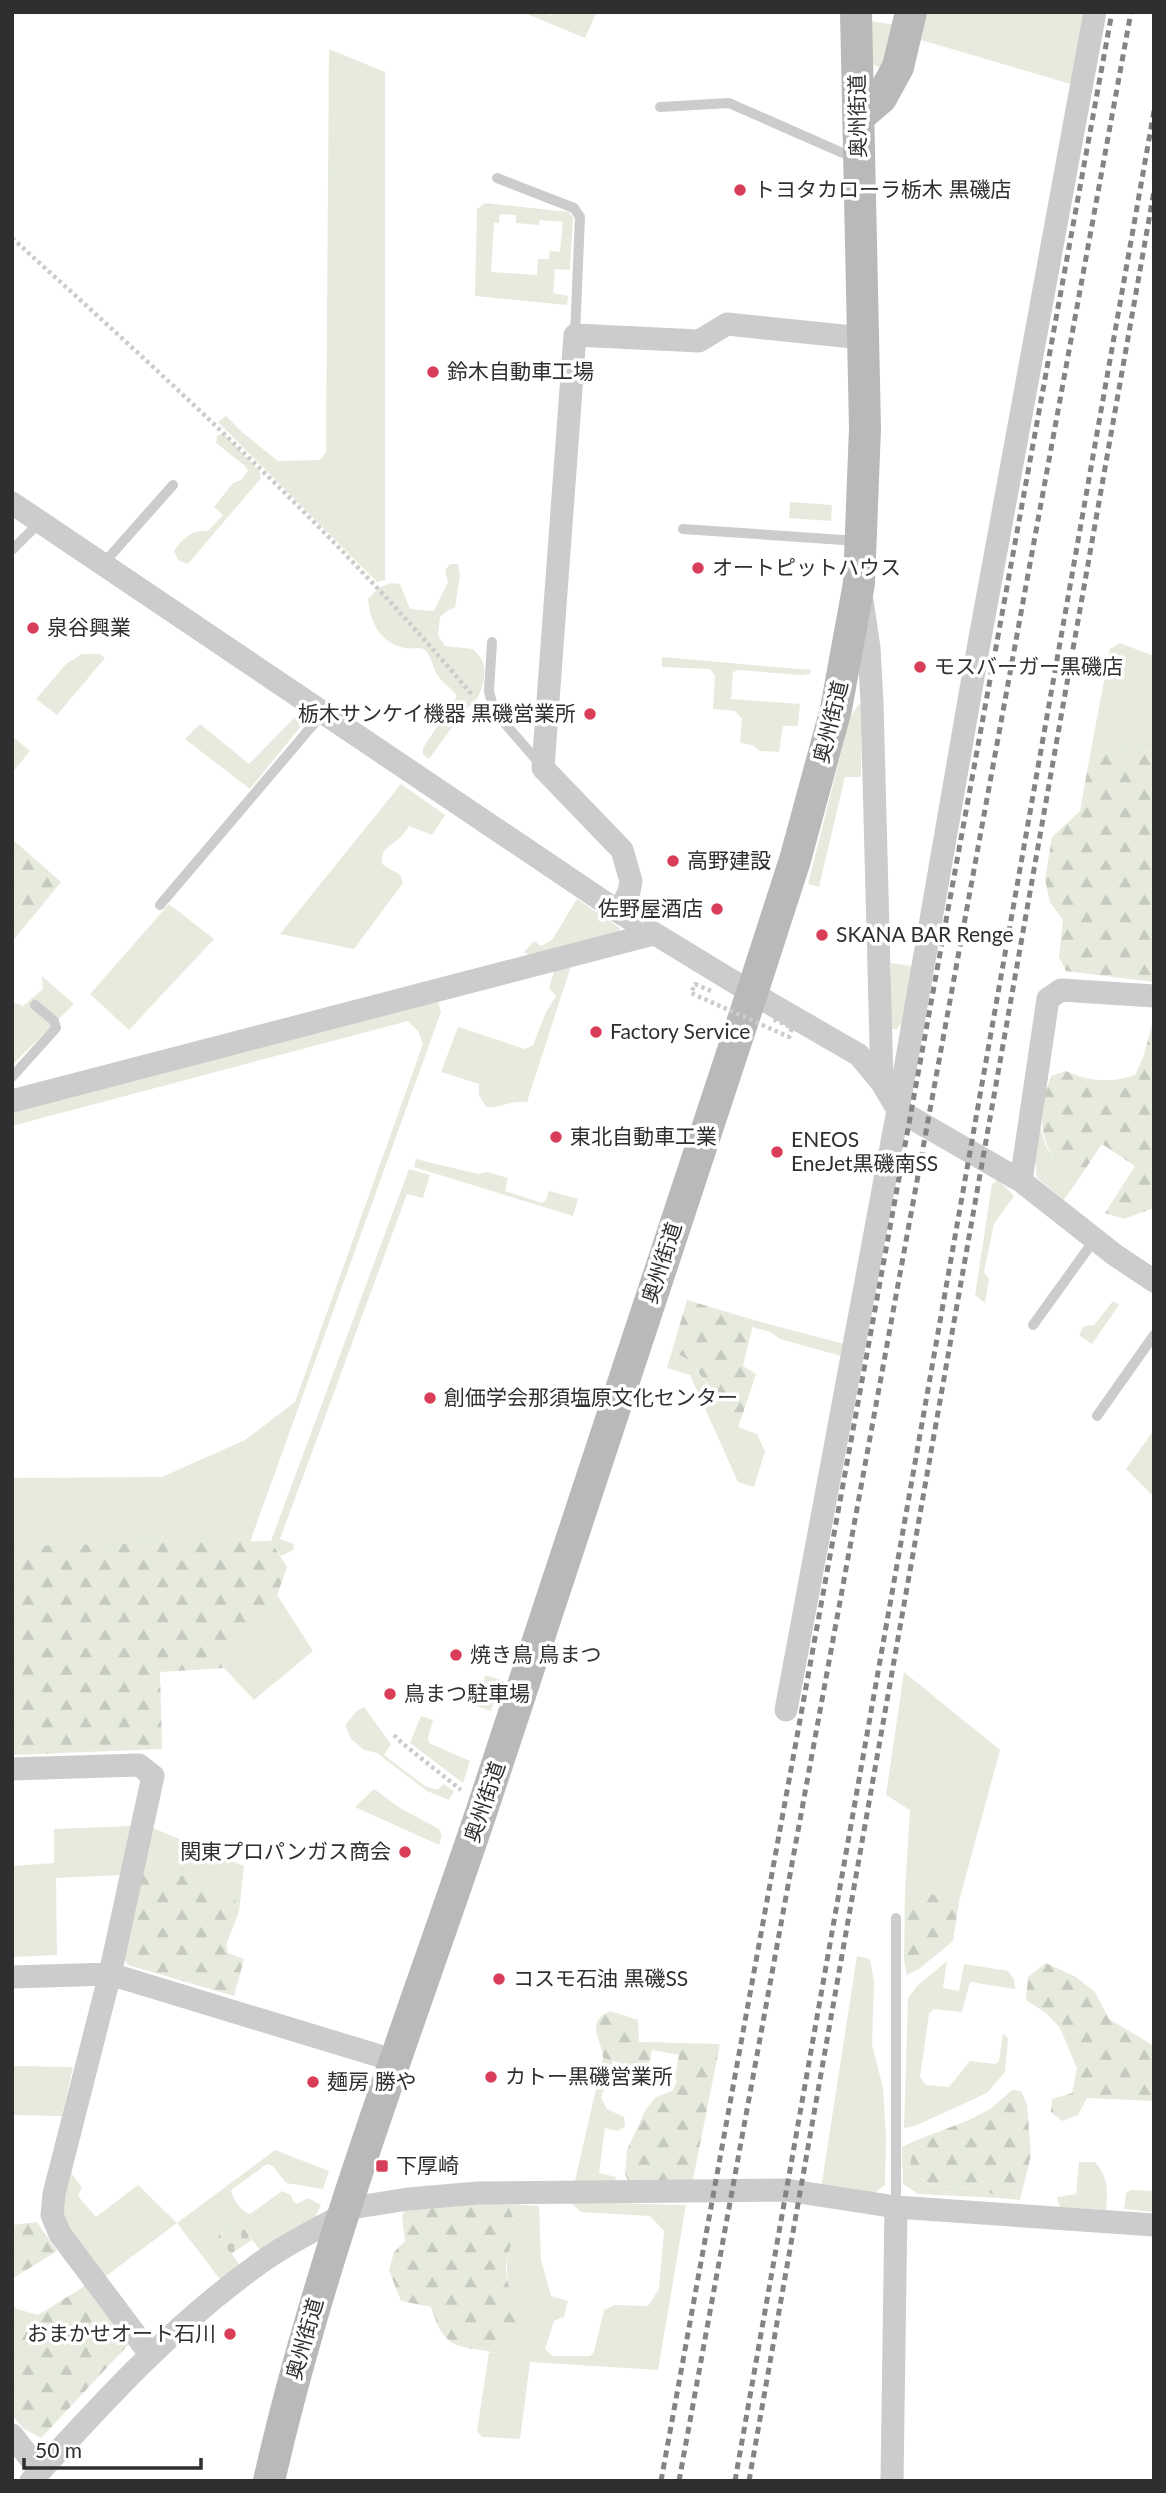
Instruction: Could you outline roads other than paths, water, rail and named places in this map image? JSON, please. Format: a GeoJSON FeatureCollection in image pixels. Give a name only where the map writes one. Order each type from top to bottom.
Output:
{"type":"FeatureCollection","features":[{"type":"Feature","properties":{"kind":"main road","name":"奥州街道"},"geometry":{"type":"LineString","coordinates":[[269,2481],[286,2405],[344,2212],[483,1807],[752,993],[795,860],[836,709],[859,583],[865,428],[856,12]]}},
{"type":"Feature","properties":{"kind":"main road"},"geometry":{"type":"LineString","coordinates":[[859,117],[881,98],[898,67],[911,12]]}},
{"type":"Feature","properties":{"kind":"street"},"geometry":{"type":"LineString","coordinates":[[786,1710],[898,1110],[1095,12]]}},
{"type":"Feature","properties":{"kind":"street"},"geometry":{"type":"LineString","coordinates":[[619,912],[629,892],[631,881],[622,850],[543,768],[575,335],[699,341],[727,324],[862,338]]}},
{"type":"Feature","properties":{"kind":"street"},"geometry":{"type":"LineString","coordinates":[[12,503],[619,912],[859,1055],[882,1083],[898,1110],[1021,1181],[1154,1281]]}},
{"type":"Feature","properties":{"kind":"street"},"geometry":{"type":"LineString","coordinates":[[859,583],[869,648],[872,709],[882,1083]]}},
{"type":"Feature","properties":{"kind":"street"},"geometry":{"type":"LineString","coordinates":[[12,1101],[653,934]]}},
{"type":"Feature","properties":{"kind":"street"},"geometry":{"type":"LineString","coordinates":[[1021,1181],[1048,999],[1061,990],[1154,996]]}},
{"type":"Feature","properties":{"kind":"street"},"geometry":{"type":"LineString","coordinates":[[12,1769],[139,1765],[153,1776],[110,1974],[54,2194],[52,2215],[60,2234],[150,2354]]}},
{"type":"Feature","properties":{"kind":"street"},"geometry":{"type":"LineString","coordinates":[[12,1977],[110,1974],[396,2060]]}},
{"type":"Feature","properties":{"kind":"street"},"geometry":{"type":"LineString","coordinates":[[12,2435],[35,2476],[150,2354],[203,2305],[261,2261],[344,2212],[408,2199],[478,2193],[786,2190],[896,2207],[1154,2225]]}},
{"type":"Feature","properties":{"kind":"street"},"geometry":{"type":"LineString","coordinates":[[892,2481],[896,2207]]}},
{"type":"Feature","properties":{"kind":"lane"},"geometry":{"type":"LineString","coordinates":[[660,107],[729,103],[860,160]]}},
{"type":"Feature","properties":{"kind":"lane"},"geometry":{"type":"LineString","coordinates":[[497,178],[574,208],[580,217],[575,335]]}},
{"type":"Feature","properties":{"kind":"lane"},"geometry":{"type":"LineString","coordinates":[[103,564],[173,485]]}},
{"type":"Feature","properties":{"kind":"lane"},"geometry":{"type":"LineString","coordinates":[[12,550],[40,522]]}},
{"type":"Feature","properties":{"kind":"lane"},"geometry":{"type":"LineString","coordinates":[[683,529],[861,541]]}},
{"type":"Feature","properties":{"kind":"lane"},"geometry":{"type":"LineString","coordinates":[[492,642],[489,691],[494,711],[543,768]]}},
{"type":"Feature","properties":{"kind":"lane"},"geometry":{"type":"LineString","coordinates":[[160,905],[323,713]]}},
{"type":"Feature","properties":{"kind":"lane"},"geometry":{"type":"LineString","coordinates":[[12,1077],[56,1028],[54,1021],[35,1005]]}},
{"type":"Feature","properties":{"kind":"lane"},"geometry":{"type":"LineString","coordinates":[[1033,1325],[1095,1239]]}},
{"type":"Feature","properties":{"kind":"lane"},"geometry":{"type":"LineString","coordinates":[[1097,1416],[1154,1335]]}},
{"type":"Feature","properties":{"kind":"lane"},"geometry":{"type":"LineString","coordinates":[[896,1918],[896,2207]]}},
{"type":"Feature","properties":{"kind":"railway"},"geometry":{"type":"LineString","coordinates":[[661,2481],[1112,12]]}},
{"type":"Feature","properties":{"kind":"railway"},"geometry":{"type":"LineString","coordinates":[[679,2481],[1131,12]]}},
{"type":"Feature","properties":{"kind":"railway"},"geometry":{"type":"LineString","coordinates":[[735,2481],[1154,111]]}},
{"type":"Feature","properties":{"kind":"railway"},"geometry":{"type":"LineString","coordinates":[[749,2481],[1154,191]]}},
{"type":"Feature","properties":{"kind":"place","name":"トヨタカローラ栃木 黒磯店"},"geometry":{"type":"Point","coordinates":[740,190]}},
{"type":"Feature","properties":{"kind":"place","name":"鈴木自動車工場"},"geometry":{"type":"Point","coordinates":[433,372]}},
{"type":"Feature","properties":{"kind":"place","name":"オートピットハウス"},"geometry":{"type":"Point","coordinates":[698,568]}},
{"type":"Feature","properties":{"kind":"place","name":"泉谷興業"},"geometry":{"type":"Point","coordinates":[33,628]}},
{"type":"Feature","properties":{"kind":"place","name":"モスバーガー黒磯店"},"geometry":{"type":"Point","coordinates":[920,667]}},
{"type":"Feature","properties":{"kind":"place","name":"栃木サンケイ機器 黒磯営業所"},"geometry":{"type":"Point","coordinates":[590,714]}},
{"type":"Feature","properties":{"kind":"place","name":"高野建設"},"geometry":{"type":"Point","coordinates":[673,861]}},
{"type":"Feature","properties":{"kind":"place","name":"佐野屋酒店"},"geometry":{"type":"Point","coordinates":[717,909]}},
{"type":"Feature","properties":{"kind":"place","name":"SKANA BAR Renge"},"geometry":{"type":"Point","coordinates":[822,935]}},
{"type":"Feature","properties":{"kind":"place","name":"Factory Service"},"geometry":{"type":"Point","coordinates":[596,1032]}},
{"type":"Feature","properties":{"kind":"place","name":"東北自動車工業"},"geometry":{"type":"Point","coordinates":[556,1137]}},
{"type":"Feature","properties":{"kind":"place","name":"ENEOS EneJet黒磯南SS"},"geometry":{"type":"Point","coordinates":[777,1152]}},
{"type":"Feature","properties":{"kind":"place","name":"創価学会那須塩原文化センター"},"geometry":{"type":"Point","coordinates":[430,1398]}},
{"type":"Feature","properties":{"kind":"place","name":"焼き鳥 鳥まつ"},"geometry":{"type":"Point","coordinates":[456,1655]}},
{"type":"Feature","properties":{"kind":"place","name":"鳥まつ駐車場"},"geometry":{"type":"Point","coordinates":[390,1694]}},
{"type":"Feature","properties":{"kind":"place","name":"関東プロパンガス商会"},"geometry":{"type":"Point","coordinates":[405,1852]}},
{"type":"Feature","properties":{"kind":"place","name":"コスモ石油 黒磯SS"},"geometry":{"type":"Point","coordinates":[499,1979]}},
{"type":"Feature","properties":{"kind":"place","name":"カトー黒磯営業所"},"geometry":{"type":"Point","coordinates":[491,2077]}},
{"type":"Feature","properties":{"kind":"place","name":"麺房 勝や"},"geometry":{"type":"Point","coordinates":[313,2082]}},
{"type":"Feature","properties":{"kind":"place","name":"下厚崎"},"geometry":{"type":"Point","coordinates":[382,2166]}},
{"type":"Feature","properties":{"kind":"place","name":"おまかせオート石川"},"geometry":{"type":"Point","coordinates":[230,2334]}}]}
